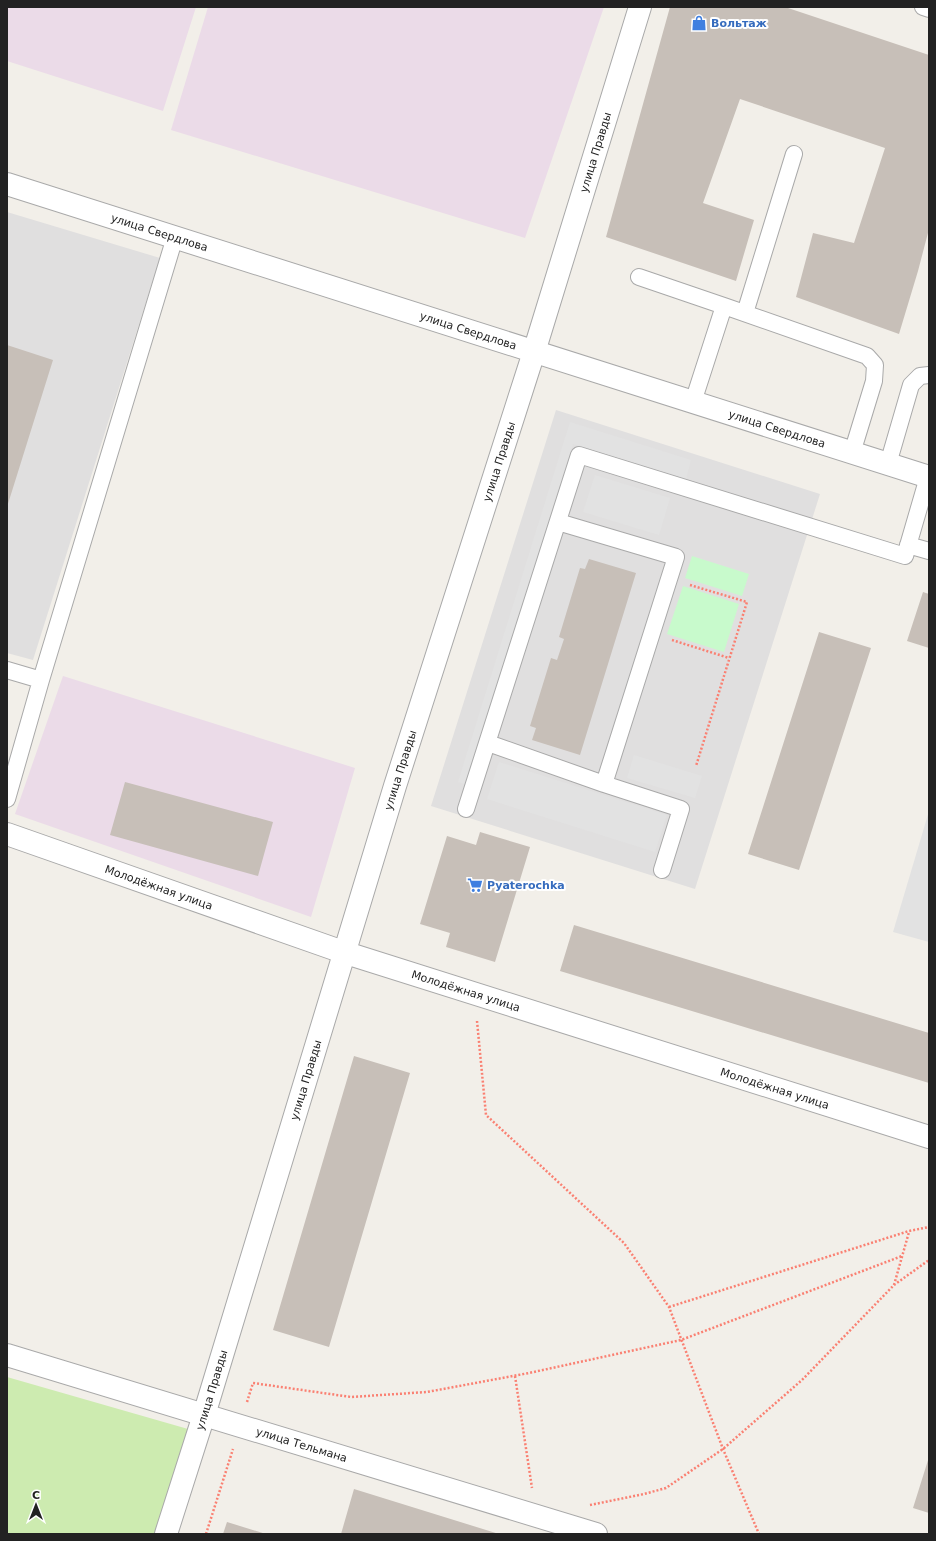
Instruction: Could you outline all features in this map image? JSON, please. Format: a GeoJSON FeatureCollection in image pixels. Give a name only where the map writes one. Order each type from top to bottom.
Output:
{"type":"FeatureCollection","features":[{"type":"Feature","properties":{"kind":"street","name":"улица Правды"},"geometry":{"type":"LineString","coordinates":[[166,1534],[204,1415],[343,952],[534,352],[640,7]]}},
{"type":"Feature","properties":{"kind":"street","name":"улица Свердлова"},"geometry":{"type":"LineString","coordinates":[[7,184],[928,477]]}},
{"type":"Feature","properties":{"kind":"street","name":"Молодёжная улица"},"geometry":{"type":"LineString","coordinates":[[7,834],[343,952],[929,1137]]}},
{"type":"Feature","properties":{"kind":"street","name":"улица Тельмана"},"geometry":{"type":"LineString","coordinates":[[7,1355],[587,1532]]}},
{"type":"Feature","properties":{"kind":"lane"},"geometry":{"type":"LineString","coordinates":[[923,7],[929,9]]}},
{"type":"Feature","properties":{"kind":"lane"},"geometry":{"type":"LineString","coordinates":[[745,313],[794,154]]}},
{"type":"Feature","properties":{"kind":"lane"},"geometry":{"type":"LineString","coordinates":[[7,799],[41,680],[175,237]]}},
{"type":"Feature","properties":{"kind":"lane"},"geometry":{"type":"LineString","coordinates":[[638,277],[867,356],[875,365],[874,381],[852,453]]}},
{"type":"Feature","properties":{"kind":"lane"},"geometry":{"type":"LineString","coordinates":[[693,402],[724,306]]}},
{"type":"Feature","properties":{"kind":"lane"},"geometry":{"type":"LineString","coordinates":[[888,464],[911,385],[920,376],[929,375]]}},
{"type":"Feature","properties":{"kind":"lane"},"geometry":{"type":"LineString","coordinates":[[466,809],[579,455],[904,556],[928,477]]}},
{"type":"Feature","properties":{"kind":"lane"},"geometry":{"type":"LineString","coordinates":[[558,522],[676,557],[604,784]]}},
{"type":"Feature","properties":{"kind":"lane"},"geometry":{"type":"LineString","coordinates":[[908,545],[929,551]]}},
{"type":"Feature","properties":{"kind":"lane"},"geometry":{"type":"LineString","coordinates":[[7,670],[41,680]]}},
{"type":"Feature","properties":{"kind":"lane"},"geometry":{"type":"LineString","coordinates":[[488,743],[604,784],[681,809],[662,870]]}},
{"type":"Feature","properties":{"kind":"path"},"geometry":{"type":"LineString","coordinates":[[651,634],[729,658]]}},
{"type":"Feature","properties":{"kind":"path"},"geometry":{"type":"LineString","coordinates":[[475,994],[486,1115],[624,1243],[669,1307],[723,1449],[759,1534]]}},
{"type":"Feature","properties":{"kind":"path"},"geometry":{"type":"LineString","coordinates":[[669,1307],[909,1231],[929,1227]]}},
{"type":"Feature","properties":{"kind":"path"},"geometry":{"type":"LineString","coordinates":[[894,1285],[909,1231]]}},
{"type":"Feature","properties":{"kind":"path"},"geometry":{"type":"LineString","coordinates":[[206,1534],[253,1383],[351,1397],[427,1392],[515,1376],[681,1340],[902,1256]]}},
{"type":"Feature","properties":{"kind":"path"},"geometry":{"type":"LineString","coordinates":[[587,1532],[588,1505],[666,1488],[723,1449],[802,1380],[894,1285],[929,1260]]}},
{"type":"Feature","properties":{"kind":"path"},"geometry":{"type":"LineString","coordinates":[[515,1376],[537,1516]]}},
{"type":"Feature","properties":{"kind":"shaded area"},"geometry":{"type":"Polygon","coordinates":[[[7,7],[196,7],[163,111],[7,61],[7,7]]]}},
{"type":"Feature","properties":{"kind":"shaded area"},"geometry":{"type":"Polygon","coordinates":[[[208,7],[604,7],[525,238],[171,130],[208,7]]]}},
{"type":"Feature","properties":{"kind":"shaded area"},"geometry":{"type":"Polygon","coordinates":[[[7,212],[160,258],[33,660],[7,653],[7,212]]]}},
{"type":"Feature","properties":{"kind":"shaded area"},"geometry":{"type":"Polygon","coordinates":[[[556,410],[820,494],[695,889],[431,806],[556,410]]]}},
{"type":"Feature","properties":{"kind":"shaded area"},"geometry":{"type":"Polygon","coordinates":[[[570,422],[691,460],[686,479],[573,444],[467,785],[458,782],[570,422]]]}},
{"type":"Feature","properties":{"kind":"shaded area"},"geometry":{"type":"Polygon","coordinates":[[[595,475],[670,498],[659,535],[583,512],[595,475]]]}},
{"type":"Feature","properties":{"kind":"shaded area"},"geometry":{"type":"Polygon","coordinates":[[[63,676],[355,768],[311,917],[15,814],[63,676]]]}},
{"type":"Feature","properties":{"kind":"shaded area"},"geometry":{"type":"Polygon","coordinates":[[[634,755],[702,776],[695,798],[627,778],[634,755]]]}},
{"type":"Feature","properties":{"kind":"shaded area"},"geometry":{"type":"Polygon","coordinates":[[[499,762],[667,815],[655,852],[487,799],[499,762]]]}},
{"type":"Feature","properties":{"kind":"shaded area"},"geometry":{"type":"Polygon","coordinates":[[[929,811],[929,942],[893,932],[929,811]]]}},
{"type":"Feature","properties":{"kind":"green space"},"geometry":{"type":"Polygon","coordinates":[[[692,556],[749,574],[742,596],[685,578],[692,556]]]}},
{"type":"Feature","properties":{"kind":"green space"},"geometry":{"type":"Polygon","coordinates":[[[683,586],[739,604],[724,652],[667,634],[683,586]]]}},
{"type":"Feature","properties":{"kind":"green space"},"geometry":{"type":"Polygon","coordinates":[[[7,1377],[188,1429],[158,1534],[7,1534],[7,1377]]]}},
{"type":"Feature","properties":{"kind":"building"},"geometry":{"type":"Polygon","coordinates":[[[670,7],[785,7],[929,55],[929,229],[899,334],[796,297],[813,233],[854,243],[885,148],[740,99],[703,203],[754,220],[736,281],[606,237],[670,7]]]}},
{"type":"Feature","properties":{"kind":"building"},"geometry":{"type":"Polygon","coordinates":[[[7,345],[53,360],[7,507],[7,345]]]}},
{"type":"Feature","properties":{"kind":"building"},"geometry":{"type":"Polygon","coordinates":[[[589,559],[636,573],[580,755],[532,740],[536,728],[530,726],[551,658],[557,660],[564,639],[559,637],[580,568],[585,569],[589,559]]]}},
{"type":"Feature","properties":{"kind":"building"},"geometry":{"type":"Polygon","coordinates":[[[923,592],[929,594],[929,648],[907,641],[923,592]]]}},
{"type":"Feature","properties":{"kind":"building"},"geometry":{"type":"Polygon","coordinates":[[[819,632],[871,648],[799,870],[748,854],[819,632]]]}},
{"type":"Feature","properties":{"kind":"building"},"geometry":{"type":"Polygon","coordinates":[[[125,782],[273,822],[258,876],[110,835],[125,782]]]}},
{"type":"Feature","properties":{"kind":"building","name":"Pyaterochka"},"geometry":{"type":"Polygon","coordinates":[[[480,832],[530,847],[495,962],[446,947],[450,933],[420,924],[447,836],[476,845],[480,832]]]}},
{"type":"Feature","properties":{"kind":"building"},"geometry":{"type":"Polygon","coordinates":[[[574,925],[929,1033],[929,1083],[560,971],[574,925]]]}},
{"type":"Feature","properties":{"kind":"building"},"geometry":{"type":"Polygon","coordinates":[[[354,1056],[410,1073],[329,1347],[273,1330],[354,1056]]]}},
{"type":"Feature","properties":{"kind":"building"},"geometry":{"type":"Polygon","coordinates":[[[929,1457],[929,1513],[913,1508],[929,1457]]]}},
{"type":"Feature","properties":{"kind":"building"},"geometry":{"type":"Polygon","coordinates":[[[354,1489],[499,1534],[341,1534],[354,1489]]]}},
{"type":"Feature","properties":{"kind":"building"},"geometry":{"type":"Polygon","coordinates":[[[227,1522],[266,1534],[223,1534],[227,1522]]]}},
{"type":"Feature","properties":{"kind":"place","name":"Вольтаж"},"geometry":{"type":"Point","coordinates":[699,23]}},
{"type":"Feature","properties":{"kind":"place","name":"Pyaterochka"},"geometry":{"type":"Point","coordinates":[475,885]}}]}
